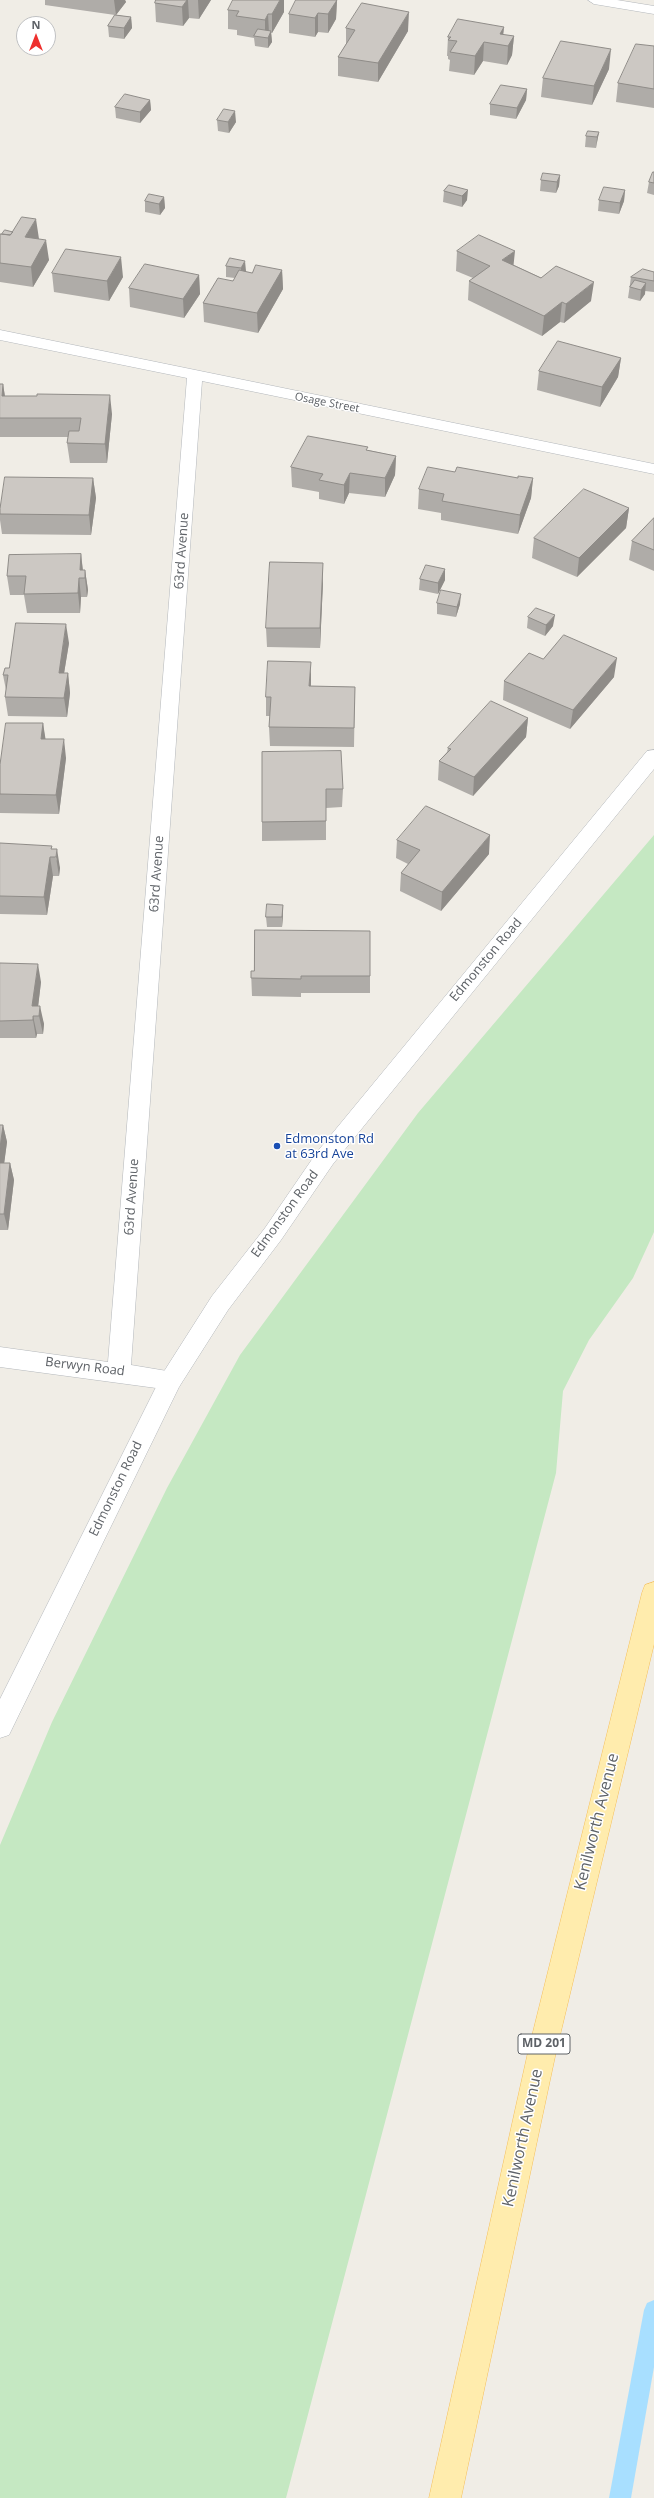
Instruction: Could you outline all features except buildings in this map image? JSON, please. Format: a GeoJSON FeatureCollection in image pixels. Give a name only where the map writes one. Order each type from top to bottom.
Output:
{"type":"FeatureCollection","features":[{"type":"Feature","properties":{"kind":"main road","name":"Kenilworth Avenue"},"geometry":{"type":"LineString","coordinates":[[445,2498],[542,2052],[654,1593]]}},
{"type":"Feature","properties":{"kind":"street"},"geometry":{"type":"LineString","coordinates":[[594,0],[654,10]]}},
{"type":"Feature","properties":{"kind":"street","name":"Osage Street"},"geometry":{"type":"LineString","coordinates":[[0,335],[654,470]]}},
{"type":"Feature","properties":{"kind":"street","name":"63rd Avenue"},"geometry":{"type":"LineString","coordinates":[[119,1371],[195,376]]}},
{"type":"Feature","properties":{"kind":"street","name":"Edmonston Road"},"geometry":{"type":"LineString","coordinates":[[0,1726],[171,1380],[220,1303],[273,1234],[325,1158],[391,1075],[654,756]]}},
{"type":"Feature","properties":{"kind":"street","name":"Berwyn Road"},"geometry":{"type":"LineString","coordinates":[[0,1357],[119,1371],[171,1380]]}},
{"type":"Feature","properties":{"kind":"green space"},"geometry":{"type":"Polygon","coordinates":[[[654,835],[654,1232],[633,1278],[589,1340],[563,1391],[556,1473],[286,2498],[0,2498],[0,1845],[52,1722],[167,1488],[240,1355],[418,1113],[654,835]]]}},
{"type":"Feature","properties":{"kind":"waterway"},"geometry":{"type":"LineString","coordinates":[[620,2498],[654,2310]]}},
{"type":"Feature","properties":{"kind":"place","name":"Edmonston Rd at 63rd Ave"},"geometry":{"type":"Point","coordinates":[277,1146]}}]}
